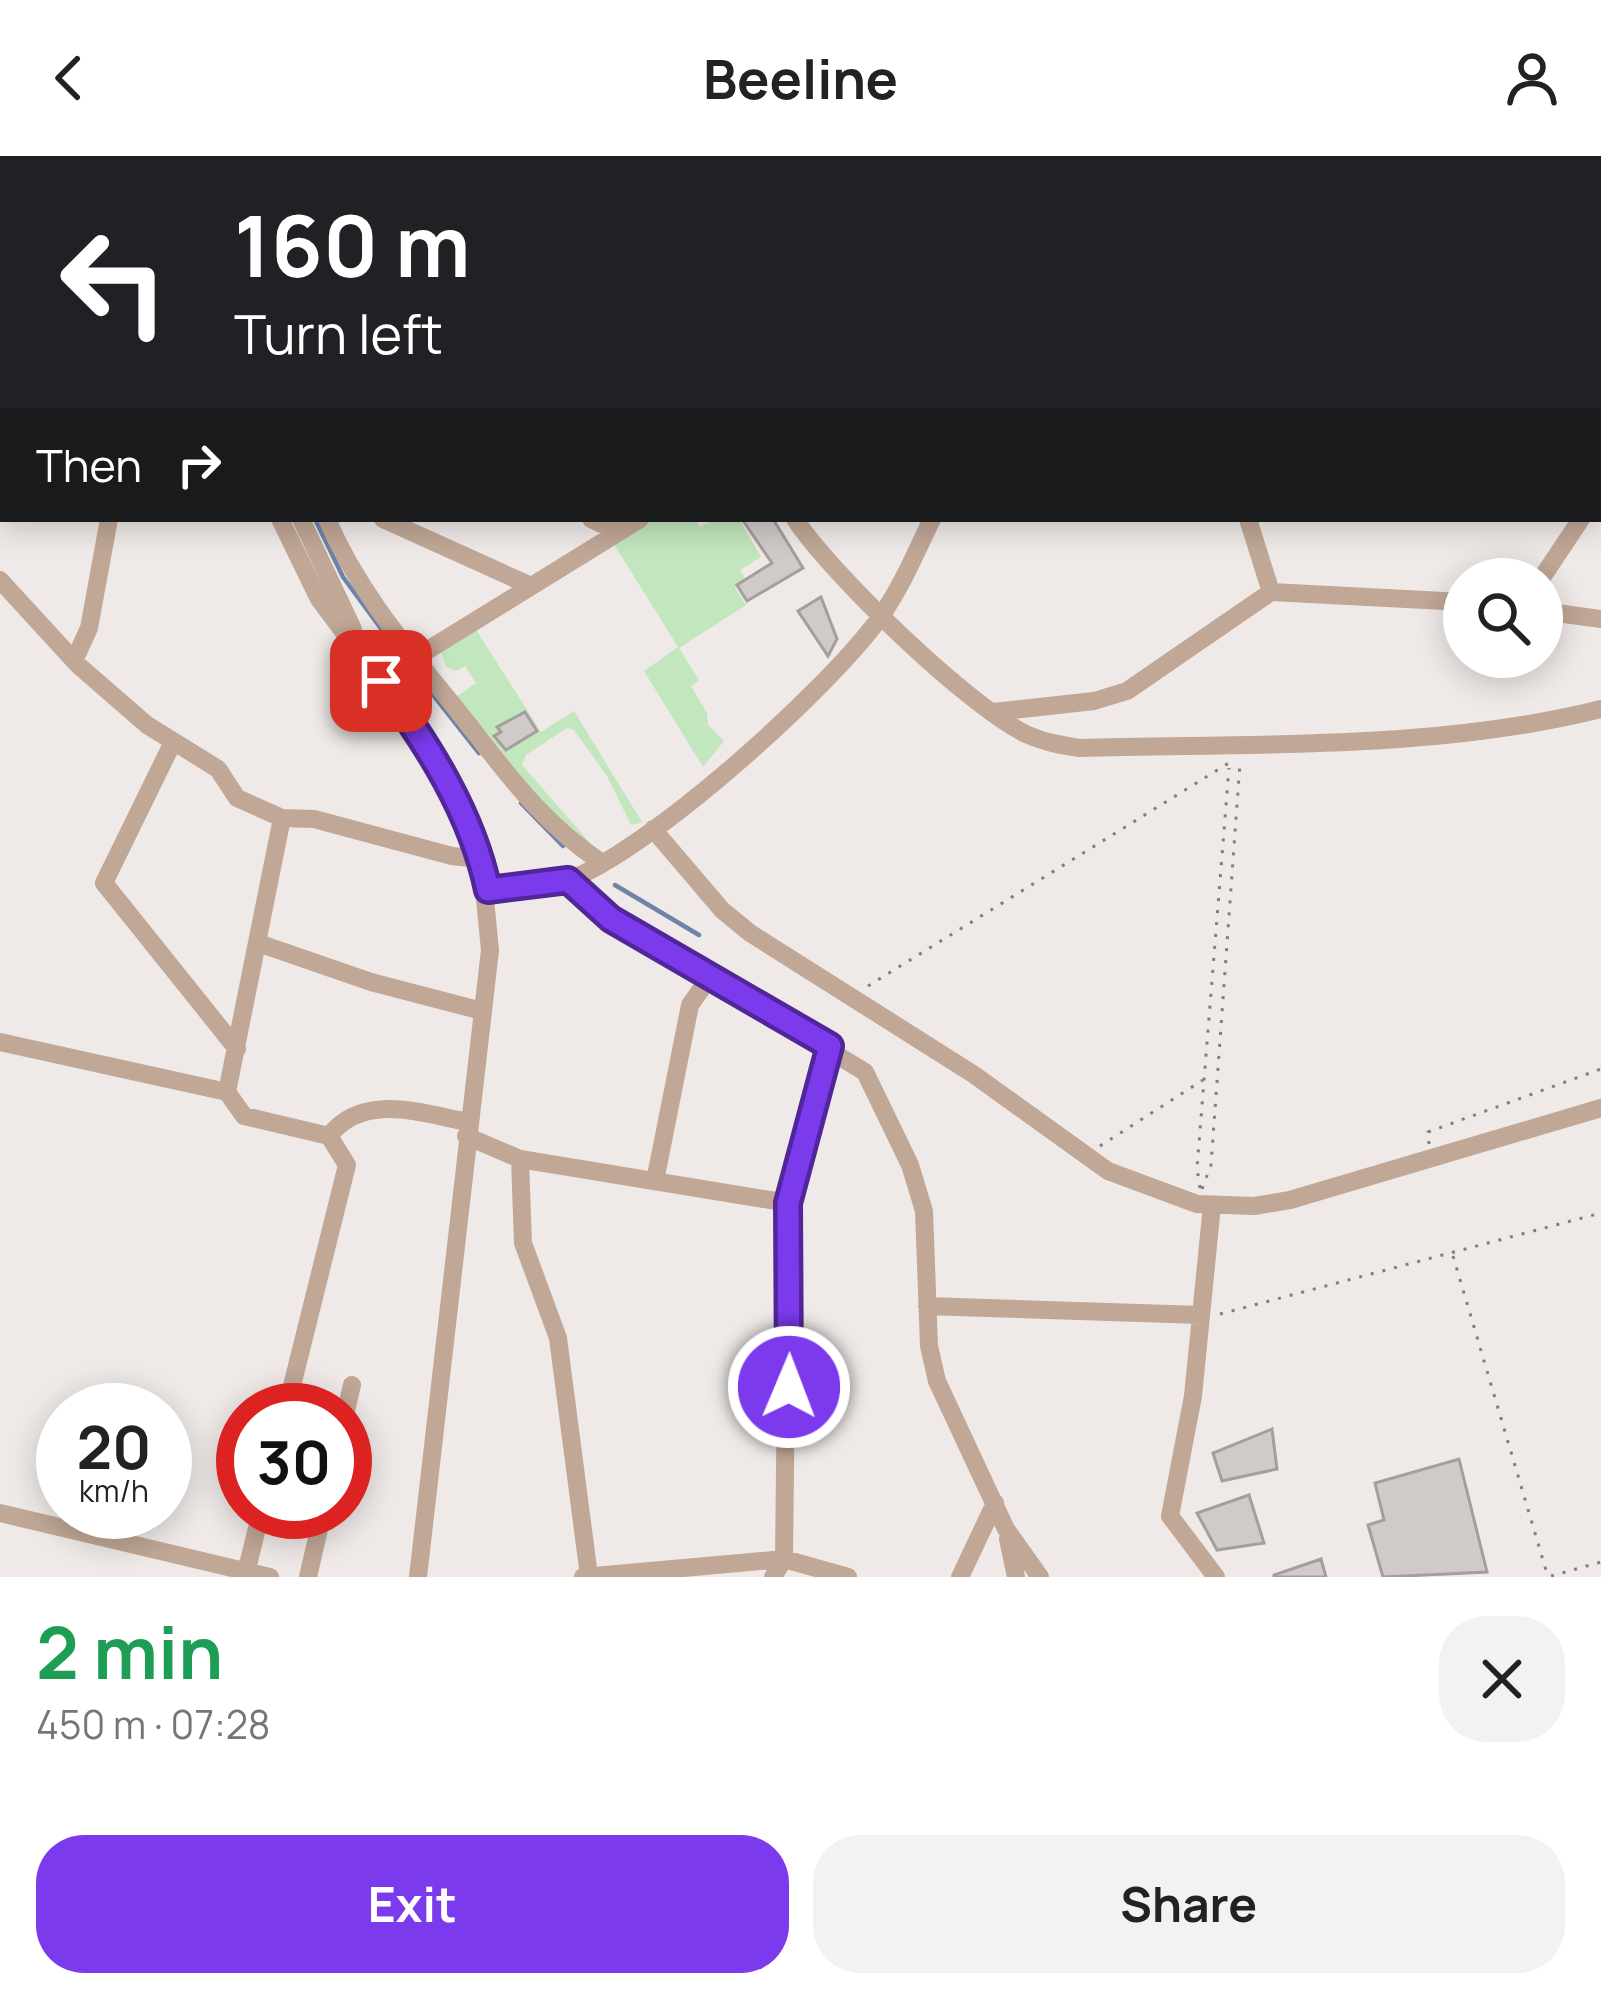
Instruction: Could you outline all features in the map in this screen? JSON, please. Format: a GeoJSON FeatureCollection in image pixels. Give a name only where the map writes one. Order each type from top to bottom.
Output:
{"type":"FeatureCollection","features":[{"type":"Feature","properties":{"kind":"street"},"geometry":{"type":"LineString","coordinates":[[74,661],[89,628],[108,522]]}},
{"type":"Feature","properties":{"kind":"street"},"geometry":{"type":"LineString","coordinates":[[281,522],[319,599],[429,746],[481,859],[488,890],[490,950],[418,1577]]}},
{"type":"Feature","properties":{"kind":"street"},"geometry":{"type":"LineString","coordinates":[[317,522],[356,634],[356,648]]}},
{"type":"Feature","properties":{"kind":"street"},"geometry":{"type":"LineString","coordinates":[[317,522],[415,658],[545,822],[602,863]]}},
{"type":"Feature","properties":{"kind":"street"},"geometry":{"type":"LineString","coordinates":[[597,522],[618,532]]}},
{"type":"Feature","properties":{"kind":"street"},"geometry":{"type":"LineString","coordinates":[[415,658],[635,522]]}},
{"type":"Feature","properties":{"kind":"street"},"geometry":{"type":"LineString","coordinates":[[798,522],[881,616],[994,712],[1041,741],[1079,748],[1459,734],[1542,724],[1601,710]]}},
{"type":"Feature","properties":{"kind":"street"},"geometry":{"type":"LineString","coordinates":[[488,890],[568,880],[602,863],[652,829],[812,696],[881,616],[930,522]]}},
{"type":"Feature","properties":{"kind":"street"},"geometry":{"type":"LineString","coordinates":[[1249,522],[1271,592]]}},
{"type":"Feature","properties":{"kind":"street"},"geometry":{"type":"LineString","coordinates":[[1554,558],[1579,522]]}},
{"type":"Feature","properties":{"kind":"street"},"geometry":{"type":"LineString","coordinates":[[416,526],[531,586]]}},
{"type":"Feature","properties":{"kind":"street"},"geometry":{"type":"LineString","coordinates":[[0,580],[74,661],[147,725],[218,769],[237,798],[282,818],[314,819],[452,856],[481,859]]}},
{"type":"Feature","properties":{"kind":"street"},"geometry":{"type":"LineString","coordinates":[[994,712],[1094,701],[1127,691],[1271,592],[1443,601]]}},
{"type":"Feature","properties":{"kind":"street"},"geometry":{"type":"LineString","coordinates":[[1563,614],[1601,619]]}},
{"type":"Feature","properties":{"kind":"street"},"geometry":{"type":"LineString","coordinates":[[173,742],[104,883],[237,1049]]}},
{"type":"Feature","properties":{"kind":"street"},"geometry":{"type":"LineString","coordinates":[[227,1092],[261,944],[282,818]]}},
{"type":"Feature","properties":{"kind":"street"},"geometry":{"type":"LineString","coordinates":[[652,829],[722,910],[849,998],[973,1074],[1086,1155],[1141,1187],[1204,1200],[1290,1200],[1601,1108]]}},
{"type":"Feature","properties":{"kind":"street"},"geometry":{"type":"LineString","coordinates":[[568,880],[611,919],[830,1046],[866,1072],[910,1165],[924,1210],[927,1306],[937,1381],[1006,1529],[1040,1577]]}},
{"type":"Feature","properties":{"kind":"street"},"geometry":{"type":"LineString","coordinates":[[261,944],[371,982],[482,1011]]}},
{"type":"Feature","properties":{"kind":"street"},"geometry":{"type":"LineString","coordinates":[[655,1181],[690,1005],[711,975]]}},
{"type":"Feature","properties":{"kind":"street"},"geometry":{"type":"LineString","coordinates":[[0,1042],[227,1092],[244,1116],[329,1136],[347,1165],[293,1383]]}},
{"type":"Feature","properties":{"kind":"street"},"geometry":{"type":"LineString","coordinates":[[773,1577],[784,1559],[788,1203],[830,1046]]}},
{"type":"Feature","properties":{"kind":"street"},"geometry":{"type":"LineString","coordinates":[[329,1136],[343,1118],[385,1107],[467,1129],[520,1159],[788,1203]]}},
{"type":"Feature","properties":{"kind":"street"},"geometry":{"type":"LineString","coordinates":[[520,1159],[524,1243],[557,1338],[586,1576],[784,1559],[848,1577]]}},
{"type":"Feature","properties":{"kind":"street"},"geometry":{"type":"LineString","coordinates":[[1204,1200],[1202,1315],[1170,1516],[1216,1577]]}},
{"type":"Feature","properties":{"kind":"street"},"geometry":{"type":"LineString","coordinates":[[927,1306],[1202,1315]]}},
{"type":"Feature","properties":{"kind":"street"},"geometry":{"type":"LineString","coordinates":[[960,1577],[994,1503]]}},
{"type":"Feature","properties":{"kind":"street"},"geometry":{"type":"LineString","coordinates":[[0,1514],[270,1577]]}},
{"type":"Feature","properties":{"kind":"street"},"geometry":{"type":"LineString","coordinates":[[1006,1529],[1016,1577]]}},
{"type":"Feature","properties":{"kind":"street"},"geometry":{"type":"LineString","coordinates":[[246,1574],[254,1539]]}},
{"type":"Feature","properties":{"kind":"street"},"geometry":{"type":"LineString","coordinates":[[308,1577],[316,1539]]}},
{"type":"Feature","properties":{"kind":"path"},"geometry":{"type":"LineString","coordinates":[[1204,1200],[1197,1168],[1204,1079],[1230,766],[1240,743]]}},
{"type":"Feature","properties":{"kind":"path"},"geometry":{"type":"LineString","coordinates":[[1204,1200],[1240,743]]}},
{"type":"Feature","properties":{"kind":"path"},"geometry":{"type":"LineString","coordinates":[[849,998],[1230,766]]}},
{"type":"Feature","properties":{"kind":"path"},"geometry":{"type":"LineString","coordinates":[[1431,1158],[1428,1132],[1601,1069]]}},
{"type":"Feature","properties":{"kind":"path"},"geometry":{"type":"LineString","coordinates":[[1086,1155],[1204,1079]]}},
{"type":"Feature","properties":{"kind":"path"},"geometry":{"type":"LineString","coordinates":[[1202,1315],[1231,1313],[1601,1213]]}},
{"type":"Feature","properties":{"kind":"path"},"geometry":{"type":"LineString","coordinates":[[1452,1253],[1548,1577],[1601,1562]]}},
{"type":"Feature","properties":{"kind":"green space"},"geometry":{"type":"Polygon","coordinates":[[[643,522],[697,522],[700,527],[710,522],[741,522],[761,557],[740,570],[746,580],[735,587],[746,605],[679,648],[699,680],[691,686],[707,713],[708,725],[724,741],[703,767],[644,671],[678,647],[612,541],[643,522]]]}},
{"type":"Feature","properties":{"kind":"green space"},"geometry":{"type":"Polygon","coordinates":[[[473,625],[541,732],[574,711],[642,822],[631,825],[607,776],[574,730],[567,728],[526,755],[522,765],[599,853],[575,840],[453,699],[476,683],[465,666],[456,671],[446,667],[440,648],[473,625]]]}},
{"type":"Feature","properties":{"kind":"building"},"geometry":{"type":"Polygon","coordinates":[[[744,522],[775,522],[803,568],[747,601],[737,585],[772,563],[744,522]]]}},
{"type":"Feature","properties":{"kind":"building"},"geometry":{"type":"Polygon","coordinates":[[[821,597],[837,639],[828,656],[798,611],[821,597]]]}},
{"type":"Feature","properties":{"kind":"building"},"geometry":{"type":"Polygon","coordinates":[[[525,712],[537,731],[506,750],[494,736],[501,732],[497,727],[525,712]]]}},
{"type":"Feature","properties":{"kind":"building"},"geometry":{"type":"Polygon","coordinates":[[[1272,1429],[1277,1469],[1222,1481],[1213,1453],[1272,1429]]]}},
{"type":"Feature","properties":{"kind":"building"},"geometry":{"type":"Polygon","coordinates":[[[1459,1459],[1487,1572],[1383,1577],[1368,1525],[1384,1520],[1375,1483],[1459,1459]]]}},
{"type":"Feature","properties":{"kind":"building"},"geometry":{"type":"Polygon","coordinates":[[[1249,1495],[1264,1543],[1217,1550],[1197,1513],[1249,1495]]]}},
{"type":"Feature","properties":{"kind":"building"},"geometry":{"type":"Polygon","coordinates":[[[1321,1559],[1326,1577],[1274,1577],[1274,1575],[1321,1559]]]}},
{"type":"Feature","properties":{"kind":"waterway"},"geometry":{"type":"LineString","coordinates":[[316,522],[343,577],[393,645]]}},
{"type":"Feature","properties":{"kind":"waterway"},"geometry":{"type":"LineString","coordinates":[[419,677],[479,753]]}},
{"type":"Feature","properties":{"kind":"waterway"},"geometry":{"type":"LineString","coordinates":[[521,803],[563,846]]}},
{"type":"Feature","properties":{"kind":"waterway"},"geometry":{"type":"LineString","coordinates":[[615,885],[699,935]]}},
{"type":"Feature","properties":{"kind":"route"},"geometry":{"type":"LineString","coordinates":[[381,681],[429,746],[481,859],[488,890],[568,880],[611,919],[830,1046],[788,1203],[789,1387]]}}]}
